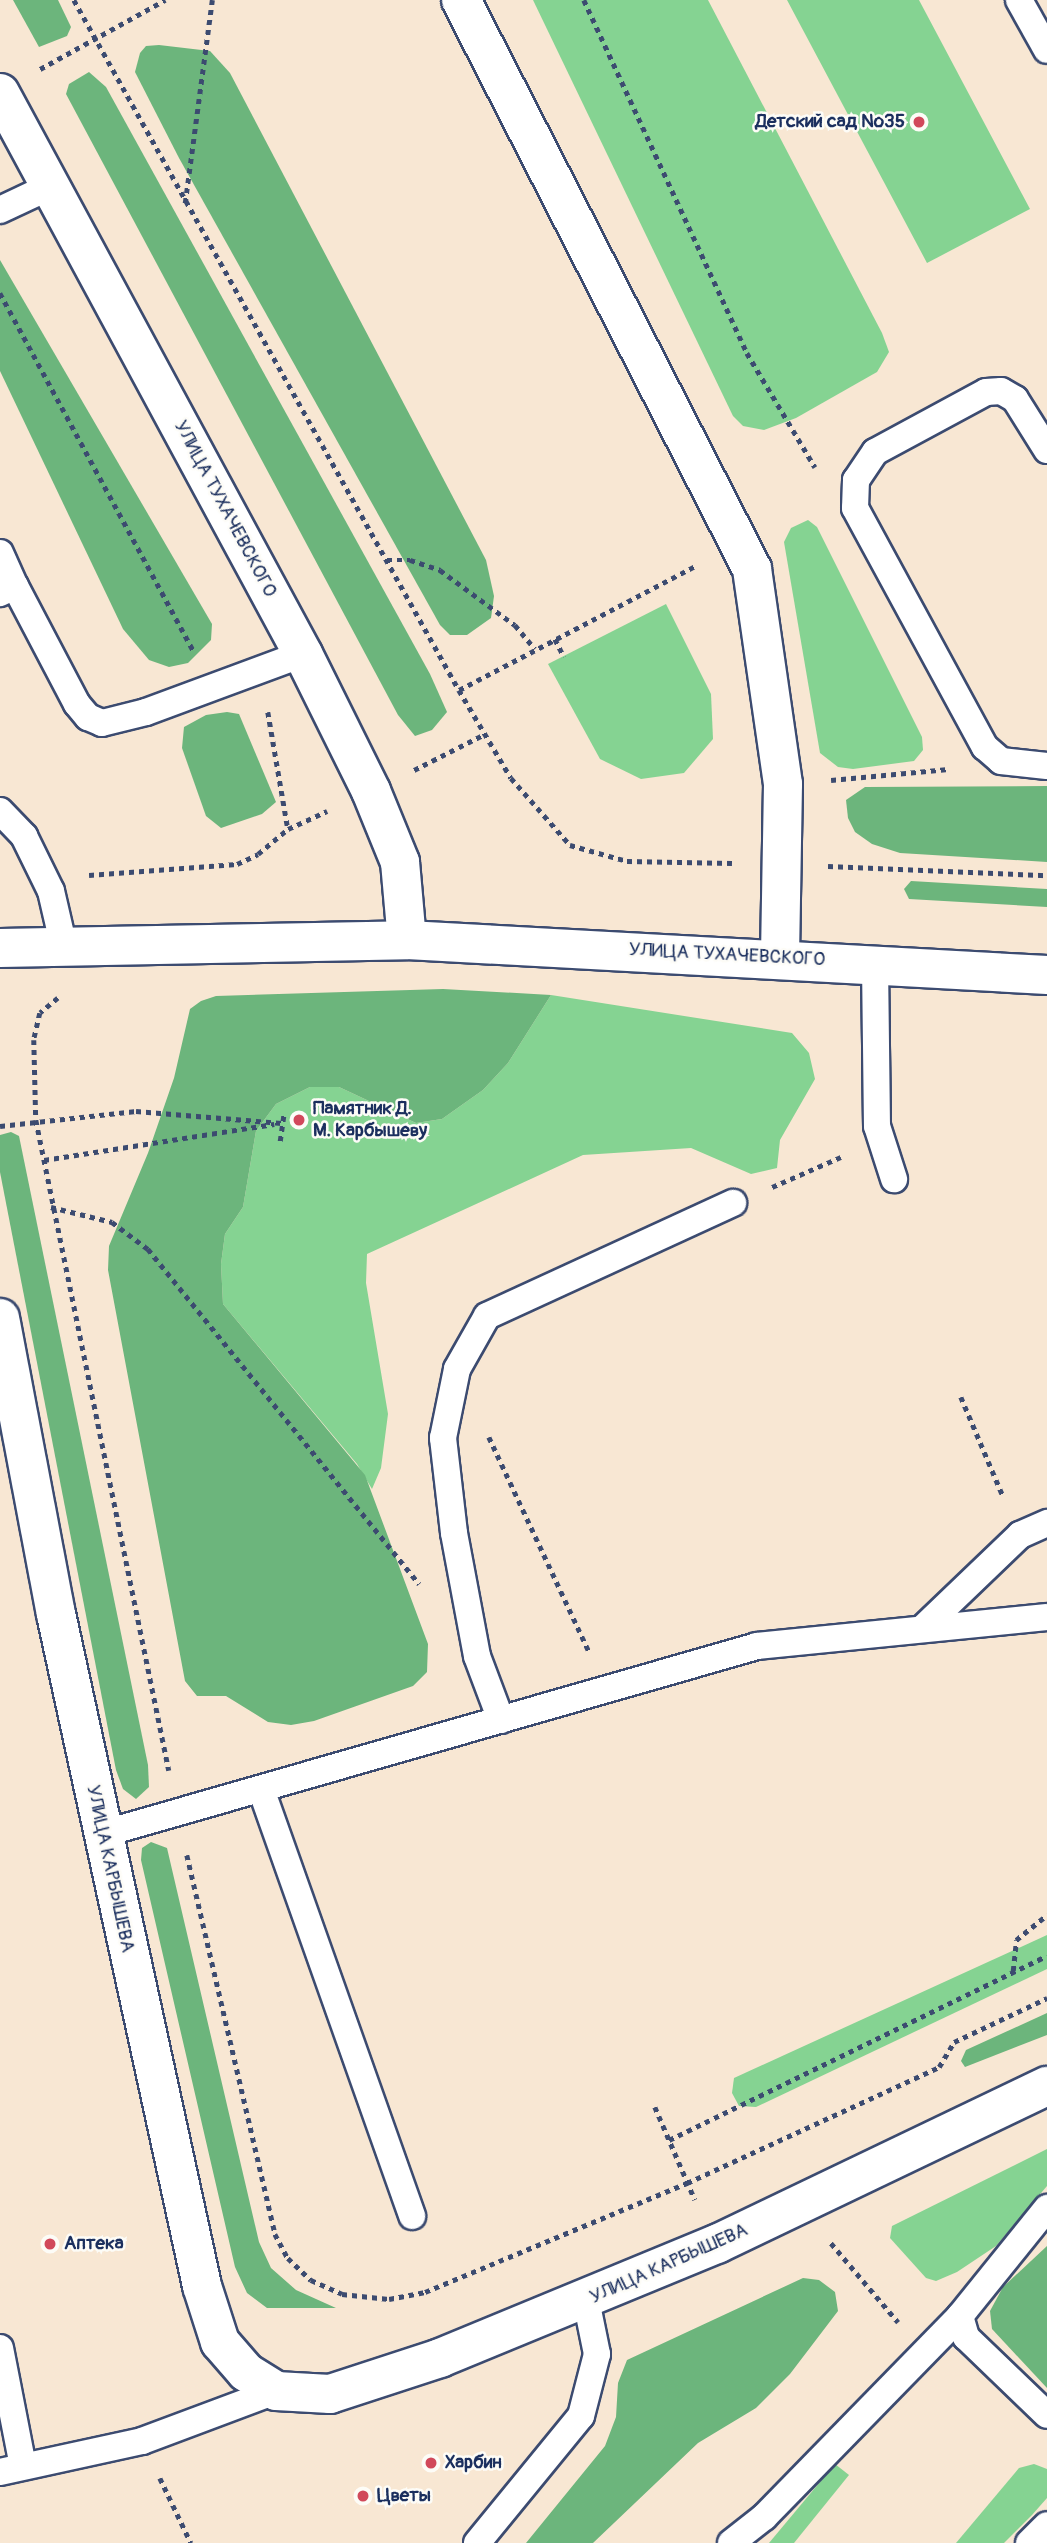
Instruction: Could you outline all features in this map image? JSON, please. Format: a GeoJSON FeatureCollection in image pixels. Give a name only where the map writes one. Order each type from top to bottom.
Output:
{"type":"FeatureCollection","features":[{"type":"Feature","properties":{"kind":"street"},"geometry":{"type":"LineString","coordinates":[[461,0],[741,542],[752,569],[783,784],[780,958]]}},
{"type":"Feature","properties":{"kind":"street","name":"УЛИЦА ТУХАЧЕВСКОГО"},"geometry":{"type":"LineString","coordinates":[[0,93],[303,654],[371,791],[400,862],[407,940]]}},
{"type":"Feature","properties":{"kind":"street","name":"УЛИЦА ТУХАЧЕВСКОГО"},"geometry":{"type":"LineString","coordinates":[[0,948],[63,943],[407,940],[875,963],[1047,975]]}},
{"type":"Feature","properties":{"kind":"street","name":"УЛИЦА КАРБЫШЕВА"},"geometry":{"type":"LineString","coordinates":[[0,1318],[102,1834],[213,2319],[220,2342],[246,2372],[276,2391],[330,2394],[440,2358],[586,2301],[717,2244],[1047,2086]]}},
{"type":"Feature","properties":{"kind":"lane"},"geometry":{"type":"LineString","coordinates":[[1019,0],[1047,50]]}},
{"type":"Feature","properties":{"kind":"lane"},"geometry":{"type":"LineString","coordinates":[[0,210],[51,186]]}},
{"type":"Feature","properties":{"kind":"lane"},"geometry":{"type":"LineString","coordinates":[[1047,450],[1015,399],[1001,391],[986,392],[875,452],[856,480],[855,508],[978,737],[1001,761],[1047,766]]}},
{"type":"Feature","properties":{"kind":"lane"},"geometry":{"type":"LineString","coordinates":[[0,553],[7,589],[88,717],[102,723],[121,720],[303,654]]}},
{"type":"Feature","properties":{"kind":"lane"},"geometry":{"type":"LineString","coordinates":[[0,811],[24,836],[51,891],[63,943]]}},
{"type":"Feature","properties":{"kind":"lane"},"geometry":{"type":"LineString","coordinates":[[875,963],[877,1126],[894,1179]]}},
{"type":"Feature","properties":{"kind":"lane"},"geometry":{"type":"LineString","coordinates":[[501,1720],[477,1656],[454,1533],[443,1438],[457,1369],[486,1316],[733,1203]]}},
{"type":"Feature","properties":{"kind":"lane"},"geometry":{"type":"LineString","coordinates":[[922,1629],[1020,1535],[1047,1522]]}},
{"type":"Feature","properties":{"kind":"lane"},"geometry":{"type":"LineString","coordinates":[[102,1834],[757,1646],[1047,1617]]}},
{"type":"Feature","properties":{"kind":"lane"},"geometry":{"type":"LineString","coordinates":[[261,1789],[412,2216]]}},
{"type":"Feature","properties":{"kind":"lane"},"geometry":{"type":"LineString","coordinates":[[731,2543],[764,2517],[960,2316],[1047,2208]]}},
{"type":"Feature","properties":{"kind":"lane"},"geometry":{"type":"LineString","coordinates":[[477,2543],[581,2416],[597,2354],[586,2301]]}},
{"type":"Feature","properties":{"kind":"lane"},"geometry":{"type":"LineString","coordinates":[[960,2316],[966,2337],[1047,2414]]}},
{"type":"Feature","properties":{"kind":"lane"},"geometry":{"type":"LineString","coordinates":[[0,2348],[11,2469]]}},
{"type":"Feature","properties":{"kind":"lane","name":"УЛИЦА КАРБЫШЕВА"},"geometry":{"type":"LineString","coordinates":[[11,2469],[142,2441],[276,2391]]}},
{"type":"Feature","properties":{"kind":"lane"},"geometry":{"type":"LineString","coordinates":[[1029,2543],[1047,2525]]}},
{"type":"Feature","properties":{"kind":"path"},"geometry":{"type":"LineString","coordinates":[[74,0],[459,690],[511,778],[570,845],[627,861],[783,864],[1047,875]]}},
{"type":"Feature","properties":{"kind":"path"},"geometry":{"type":"LineString","coordinates":[[35,72],[165,0]]}},
{"type":"Feature","properties":{"kind":"path"},"geometry":{"type":"LineString","coordinates":[[185,203],[212,0]]}},
{"type":"Feature","properties":{"kind":"path"},"geometry":{"type":"LineString","coordinates":[[584,0],[753,365],[810,466],[856,480]]}},
{"type":"Feature","properties":{"kind":"path"},"geometry":{"type":"LineString","coordinates":[[0,293],[213,688]]}},
{"type":"Feature","properties":{"kind":"path"},"geometry":{"type":"LineString","coordinates":[[459,690],[741,542]]}},
{"type":"Feature","properties":{"kind":"path"},"geometry":{"type":"LineString","coordinates":[[386,560],[410,560],[440,570],[515,625],[535,649]]}},
{"type":"Feature","properties":{"kind":"path"},"geometry":{"type":"LineString","coordinates":[[555,639],[564,657]]}},
{"type":"Feature","properties":{"kind":"path"},"geometry":{"type":"LineString","coordinates":[[261,670],[288,829]]}},
{"type":"Feature","properties":{"kind":"path"},"geometry":{"type":"LineString","coordinates":[[43,878],[237,864],[258,854],[288,829],[485,734]]}},
{"type":"Feature","properties":{"kind":"path"},"geometry":{"type":"LineString","coordinates":[[783,784],[929,771]]}},
{"type":"Feature","properties":{"kind":"path"},"geometry":{"type":"LineString","coordinates":[[60,996],[40,1013],[34,1040],[36,1119],[51,1207],[178,1812],[275,2234],[288,2258],[311,2280],[342,2294],[388,2299],[425,2292],[687,2183],[939,2067],[954,2042],[1047,1998]]}},
{"type":"Feature","properties":{"kind":"path"},"geometry":{"type":"LineString","coordinates":[[0,1126],[36,1119],[136,1111],[282,1123]]}},
{"type":"Feature","properties":{"kind":"path"},"geometry":{"type":"LineString","coordinates":[[280,1141],[284,1112]]}},
{"type":"Feature","properties":{"kind":"path"},"geometry":{"type":"LineString","coordinates":[[44,1160],[282,1123]]}},
{"type":"Feature","properties":{"kind":"path"},"geometry":{"type":"LineString","coordinates":[[783,1182],[882,1139]]}},
{"type":"Feature","properties":{"kind":"path"},"geometry":{"type":"LineString","coordinates":[[51,1207],[111,1222],[148,1249],[425,1592]]}},
{"type":"Feature","properties":{"kind":"path"},"geometry":{"type":"LineString","coordinates":[[457,1369],[607,1689]]}},
{"type":"Feature","properties":{"kind":"path"},"geometry":{"type":"LineString","coordinates":[[961,1397],[1020,1535]]}},
{"type":"Feature","properties":{"kind":"path"},"geometry":{"type":"LineString","coordinates":[[1013,1971],[1016,1940],[1047,1915]]}},
{"type":"Feature","properties":{"kind":"path"},"geometry":{"type":"LineString","coordinates":[[669,2140],[1047,1956]]}},
{"type":"Feature","properties":{"kind":"path"},"geometry":{"type":"LineString","coordinates":[[655,2107],[687,2183]]}},
{"type":"Feature","properties":{"kind":"path"},"geometry":{"type":"LineString","coordinates":[[826,2237],[925,2353]]}},
{"type":"Feature","properties":{"kind":"path"},"geometry":{"type":"LineString","coordinates":[[142,2441],[191,2543]]}},
{"type":"Feature","properties":{"kind":"green space"},"geometry":{"type":"Polygon","coordinates":[[[13,0],[58,0],[71,27],[67,36],[39,47],[13,0]]]}},
{"type":"Feature","properties":{"kind":"green space"},"geometry":{"type":"Polygon","coordinates":[[[533,0],[708,0],[882,333],[889,352],[877,372],[796,418],[764,430],[743,426],[733,416],[533,0]]]}},
{"type":"Feature","properties":{"kind":"green space"},"geometry":{"type":"Polygon","coordinates":[[[787,0],[919,0],[1030,209],[927,263],[787,0]]]}},
{"type":"Feature","properties":{"kind":"green space"},"geometry":{"type":"Polygon","coordinates":[[[146,46],[210,51],[230,73],[486,560],[494,596],[491,618],[467,635],[450,635],[440,625],[179,158],[135,72],[140,53],[146,46]]]}},
{"type":"Feature","properties":{"kind":"green space"},"geometry":{"type":"Polygon","coordinates":[[[89,72],[106,87],[430,674],[447,712],[432,730],[415,736],[398,715],[66,94],[69,84],[89,72]]]}},
{"type":"Feature","properties":{"kind":"green space"},"geometry":{"type":"Polygon","coordinates":[[[0,260],[212,624],[211,640],[188,663],[169,667],[149,660],[123,629],[0,371],[0,260]]]}},
{"type":"Feature","properties":{"kind":"green space"},"geometry":{"type":"Polygon","coordinates":[[[808,520],[817,527],[922,737],[923,750],[914,761],[853,769],[838,767],[820,753],[784,542],[791,528],[808,520]]]}},
{"type":"Feature","properties":{"kind":"green space"},"geometry":{"type":"Polygon","coordinates":[[[666,604],[711,694],[713,739],[684,773],[641,779],[600,759],[548,664],[666,604]]]}},
{"type":"Feature","properties":{"kind":"green space"},"geometry":{"type":"Polygon","coordinates":[[[227,712],[239,714],[276,802],[262,814],[221,828],[206,816],[182,748],[184,727],[206,715],[227,712]]]}},
{"type":"Feature","properties":{"kind":"green space"},"geometry":{"type":"Polygon","coordinates":[[[1047,786],[1047,862],[900,853],[872,844],[855,832],[848,818],[846,800],[865,787],[1047,786]]]}},
{"type":"Feature","properties":{"kind":"green space"},"geometry":{"type":"Polygon","coordinates":[[[911,881],[1047,889],[1047,907],[909,899],[904,889],[911,881]]]}},
{"type":"Feature","properties":{"kind":"green space"},"geometry":{"type":"Polygon","coordinates":[[[443,989],[551,995],[508,1063],[483,1090],[442,1119],[416,1123],[339,1087],[310,1087],[276,1104],[256,1131],[243,1207],[225,1234],[221,1264],[223,1304],[365,1475],[428,1644],[427,1672],[413,1686],[314,1721],[291,1725],[268,1722],[226,1696],[197,1696],[185,1681],[108,1270],[109,1246],[148,1153],[174,1078],[190,1009],[201,1001],[216,996],[443,989]]]}},
{"type":"Feature","properties":{"kind":"green space"},"geometry":{"type":"Polygon","coordinates":[[[551,995],[792,1033],[809,1053],[815,1079],[780,1140],[777,1168],[751,1174],[691,1148],[583,1155],[367,1254],[366,1283],[388,1414],[381,1468],[372,1489],[357,1464],[223,1304],[221,1264],[225,1234],[243,1207],[256,1131],[276,1104],[310,1087],[339,1087],[416,1123],[442,1119],[483,1090],[508,1063],[551,995]]]}},
{"type":"Feature","properties":{"kind":"green space"},"geometry":{"type":"Polygon","coordinates":[[[11,1132],[19,1136],[148,1765],[149,1787],[136,1799],[123,1789],[116,1770],[0,1172],[0,1135],[11,1132]]]}},
{"type":"Feature","properties":{"kind":"green space"},"geometry":{"type":"Polygon","coordinates":[[[151,1842],[167,1848],[259,2242],[271,2268],[296,2290],[336,2308],[267,2308],[247,2293],[235,2267],[141,1860],[142,1848],[151,1842]]]}},
{"type":"Feature","properties":{"kind":"green space"},"geometry":{"type":"Polygon","coordinates":[[[1047,1935],[1047,1969],[756,2107],[739,2106],[732,2093],[734,2078],[1047,1935]]]}},
{"type":"Feature","properties":{"kind":"green space"},"geometry":{"type":"Polygon","coordinates":[[[1047,2013],[1047,2035],[965,2067],[961,2061],[966,2050],[1047,2013]]]}},
{"type":"Feature","properties":{"kind":"green space"},"geometry":{"type":"Polygon","coordinates":[[[1047,2149],[1047,2186],[996,2246],[957,2272],[936,2281],[926,2278],[890,2238],[892,2226],[1047,2149]]]}},
{"type":"Feature","properties":{"kind":"green space"},"geometry":{"type":"Polygon","coordinates":[[[1047,2246],[1047,2388],[992,2329],[990,2311],[1003,2287],[1047,2246]]]}},
{"type":"Feature","properties":{"kind":"green space"},"geometry":{"type":"Polygon","coordinates":[[[803,2278],[819,2280],[835,2292],[838,2311],[790,2374],[756,2408],[698,2443],[593,2543],[526,2543],[605,2446],[616,2417],[618,2383],[627,2360],[803,2278]]]}},
{"type":"Feature","properties":{"kind":"green space"},"geometry":{"type":"Polygon","coordinates":[[[835,2464],[849,2475],[794,2543],[769,2543],[835,2464]]]}},
{"type":"Feature","properties":{"kind":"green space"},"geometry":{"type":"Polygon","coordinates":[[[1034,2464],[1047,2469],[1047,2498],[1032,2515],[1004,2543],[956,2543],[1019,2468],[1034,2464]]]}},
{"type":"Feature","properties":{"kind":"place","name":"Детский сад №35"},"geometry":{"type":"Point","coordinates":[919,122]}},
{"type":"Feature","properties":{"kind":"place","name":"Памятник Д. М. Карбышеву"},"geometry":{"type":"Point","coordinates":[299,1120]}},
{"type":"Feature","properties":{"kind":"place","name":"Аптека"},"geometry":{"type":"Point","coordinates":[50,2244]}},
{"type":"Feature","properties":{"kind":"place","name":"Харбин"},"geometry":{"type":"Point","coordinates":[431,2463]}},
{"type":"Feature","properties":{"kind":"place","name":"Цветы"},"geometry":{"type":"Point","coordinates":[363,2496]}}]}
